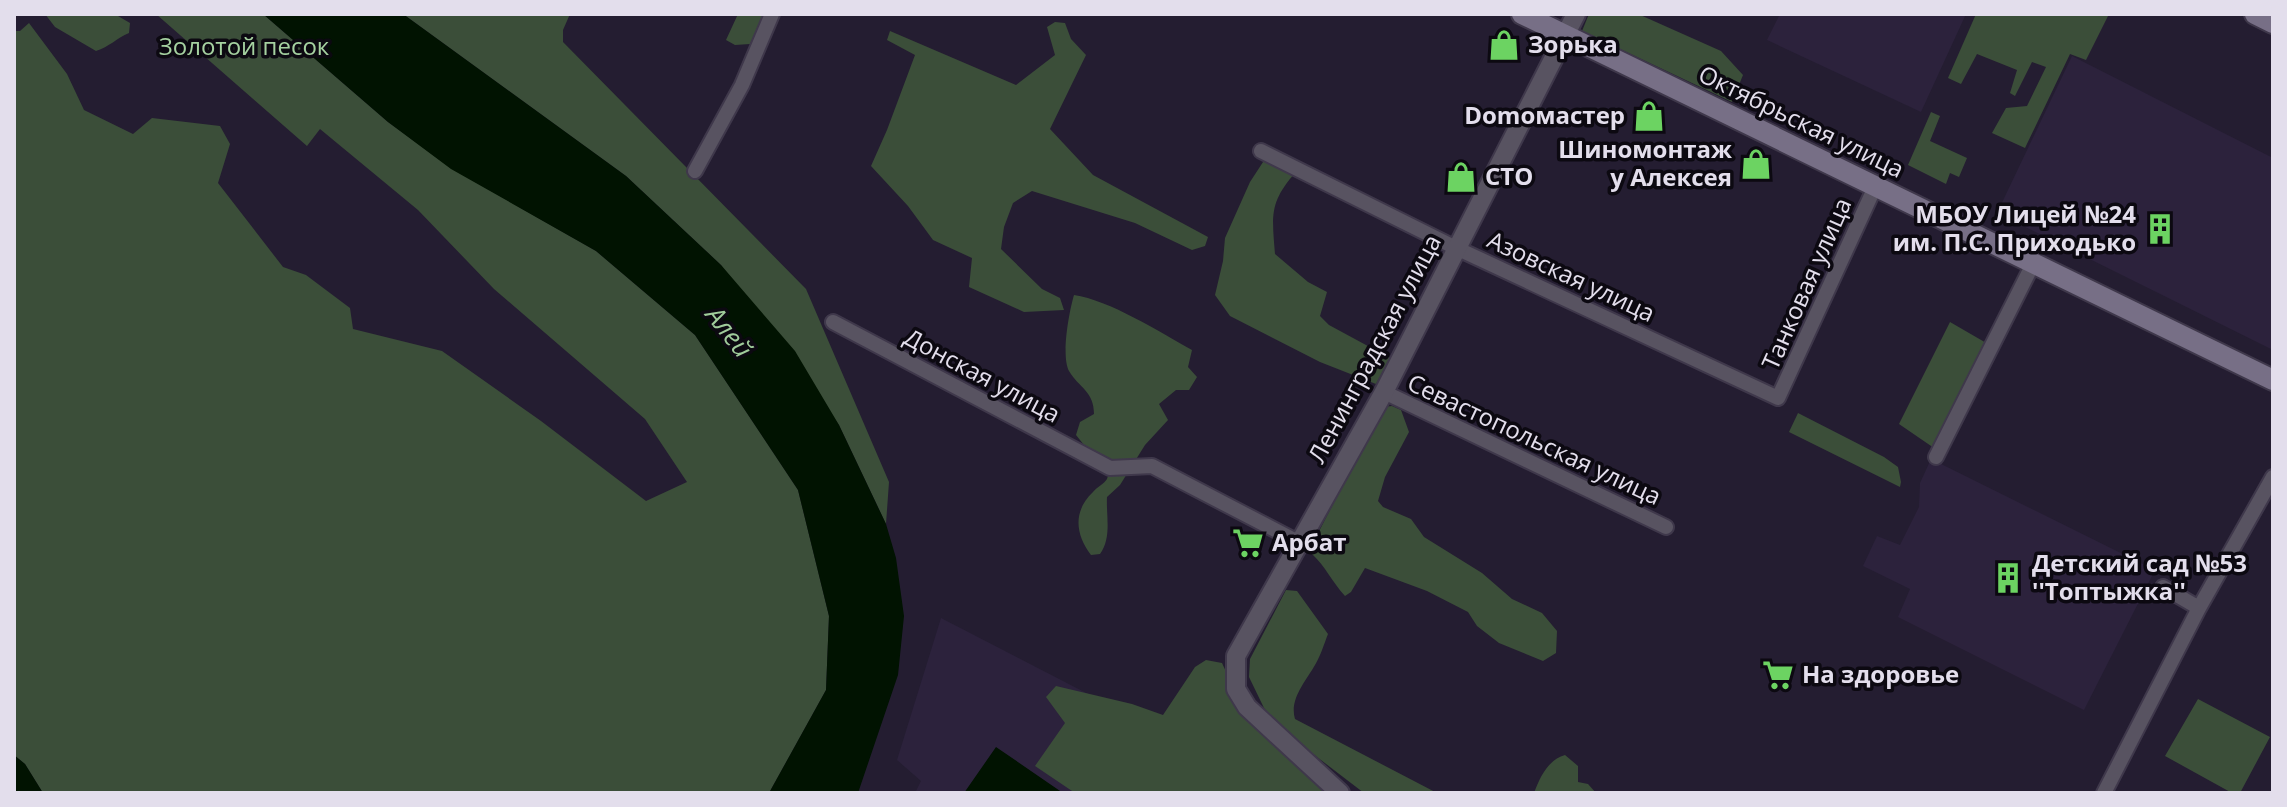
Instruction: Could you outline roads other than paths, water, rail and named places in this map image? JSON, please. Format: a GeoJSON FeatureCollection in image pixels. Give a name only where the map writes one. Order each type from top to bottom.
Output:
{"type":"FeatureCollection","features":[{"type":"Feature","properties":{"kind":"main road","name":"Октябрьская улица"},"geometry":{"type":"LineString","coordinates":[[1522,14],[2273,380]]}},
{"type":"Feature","properties":{"kind":"main road"},"geometry":{"type":"LineString","coordinates":[[2255,14],[2273,23]]}},
{"type":"Feature","properties":{"kind":"street"},"geometry":{"type":"LineString","coordinates":[[695,171],[742,85],[772,14]]}},
{"type":"Feature","properties":{"kind":"street","name":"Ленинградская улица"},"geometry":{"type":"LineString","coordinates":[[1340,793],[1247,707],[1236,689],[1236,656],[1384,392],[1576,14]]}},
{"type":"Feature","properties":{"kind":"street","name":"Азовская улица"},"geometry":{"type":"LineString","coordinates":[[1261,151],[1456,248],[1778,398]]}},
{"type":"Feature","properties":{"kind":"street","name":"Танковая улица"},"geometry":{"type":"LineString","coordinates":[[1778,398],[1875,187]]}},
{"type":"Feature","properties":{"kind":"street"},"geometry":{"type":"LineString","coordinates":[[1936,457],[2033,264]]}},
{"type":"Feature","properties":{"kind":"street","name":"Донская улица"},"geometry":{"type":"LineString","coordinates":[[833,322],[1110,468],[1152,466],[1298,542]]}},
{"type":"Feature","properties":{"kind":"street","name":"Севастопольская улица"},"geometry":{"type":"LineString","coordinates":[[1384,392],[1666,527]]}},
{"type":"Feature","properties":{"kind":"street"},"geometry":{"type":"LineString","coordinates":[[2104,793],[2199,608],[2273,477]]}},
{"type":"Feature","properties":{"kind":"street"},"geometry":{"type":"LineString","coordinates":[[2163,587],[2199,608]]}},
{"type":"Feature","properties":{"kind":"water","name":"Алей"},"geometry":{"type":"Polygon","coordinates":[[[263,14],[403,14],[626,176],[721,265],[795,351],[839,425],[886,524],[896,558],[904,616],[898,675],[858,793],[769,793],[826,690],[829,616],[798,490],[695,335],[596,251],[451,169],[388,122],[263,14]]]}},
{"type":"Feature","properties":{"kind":"water"},"geometry":{"type":"Polygon","coordinates":[[[996,747],[1063,793],[964,793],[996,747]]]}},
{"type":"Feature","properties":{"kind":"water"},"geometry":{"type":"Polygon","coordinates":[[[14,755],[25,764],[43,793],[14,793],[14,755]]]}},
{"type":"Feature","properties":{"kind":"place","name":"Зорька"},"geometry":{"type":"Point","coordinates":[1504,45]}},
{"type":"Feature","properties":{"kind":"place","name":"Domoмастер"},"geometry":{"type":"Point","coordinates":[1649,116]}},
{"type":"Feature","properties":{"kind":"place","name":"Шиномонтаж у Алексея"},"geometry":{"type":"Point","coordinates":[1756,164]}},
{"type":"Feature","properties":{"kind":"place","name":"СТО"},"geometry":{"type":"Point","coordinates":[1461,177]}},
{"type":"Feature","properties":{"kind":"place","name":"МБОУ Лицей №24 им. П.С. Приходько"},"geometry":{"type":"Point","coordinates":[2160,229]}},
{"type":"Feature","properties":{"kind":"place","name":"Арбат"},"geometry":{"type":"Point","coordinates":[1248,543]}},
{"type":"Feature","properties":{"kind":"place","name":"Детский сад №53 ''Топтыжка''"},"geometry":{"type":"Point","coordinates":[2008,578]}},
{"type":"Feature","properties":{"kind":"place","name":"На здоровье"},"geometry":{"type":"Point","coordinates":[1778,675]}},
{"type":"Feature","properties":{"kind":"park label","name":"Золотой песок"},"geometry":{"type":"Point","coordinates":[244,47]}}]}
